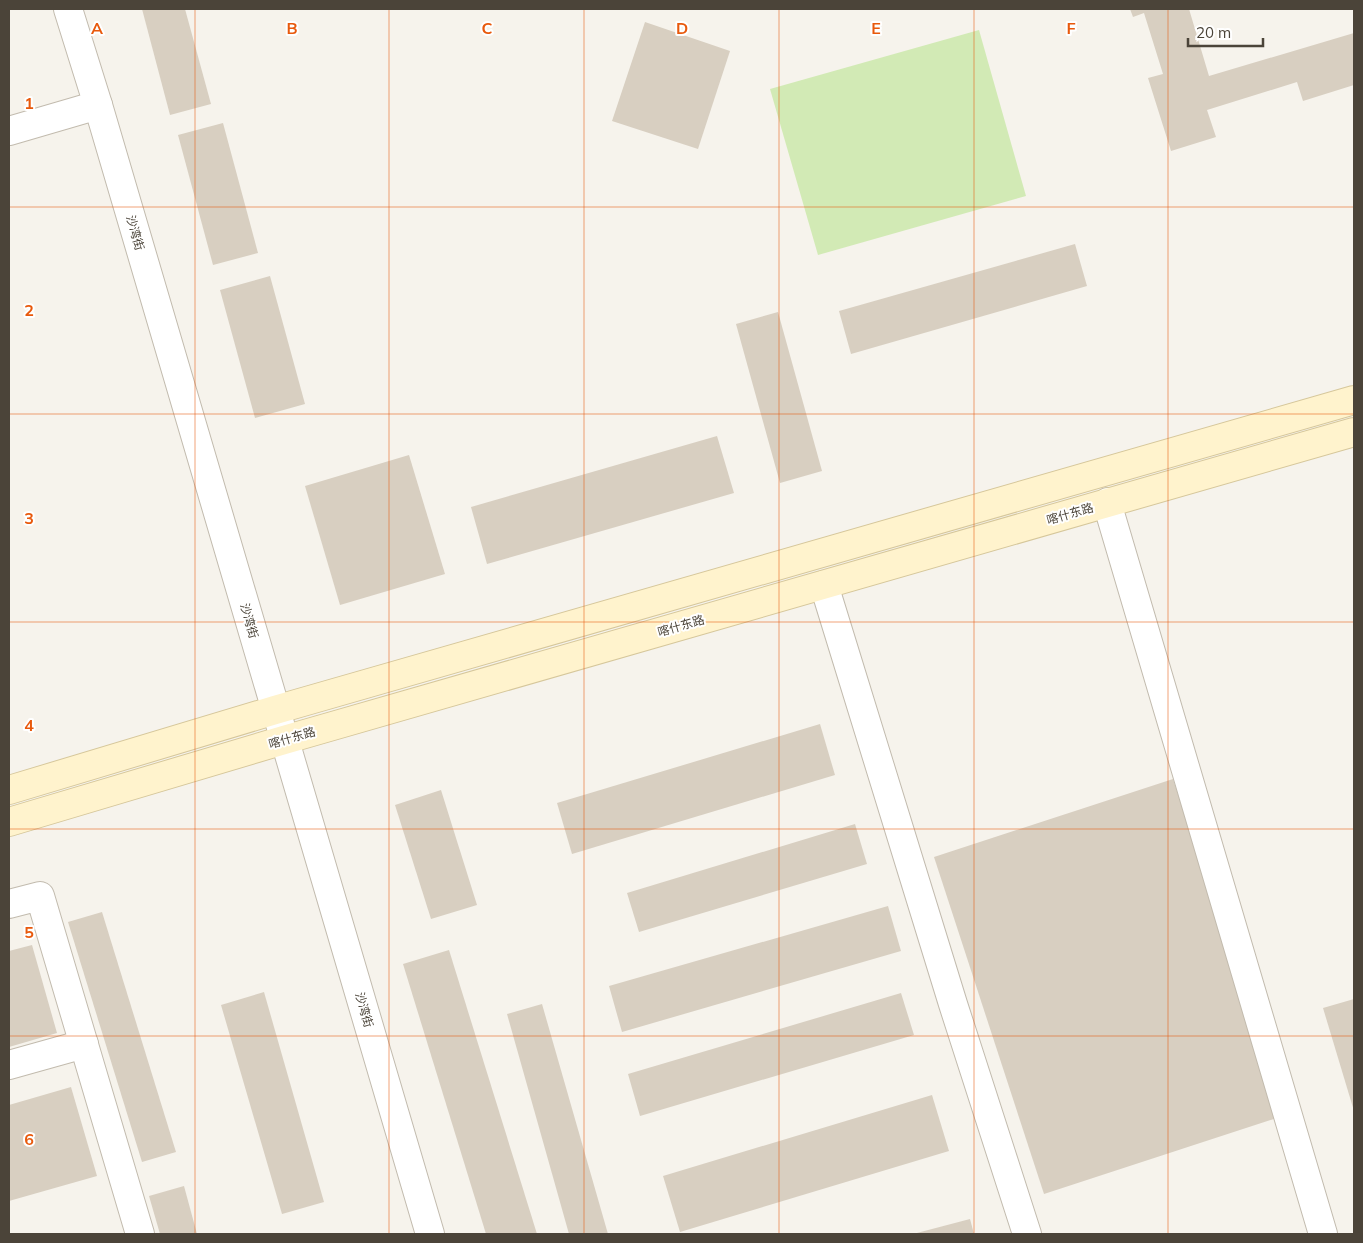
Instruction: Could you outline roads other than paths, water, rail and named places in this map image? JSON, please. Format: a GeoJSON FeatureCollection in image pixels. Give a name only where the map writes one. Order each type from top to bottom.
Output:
{"type":"FeatureCollection","features":[{"type":"Feature","properties":{"kind":"main road"},"geometry":{"type":"LineString","coordinates":[[9,790],[275,710],[1354,400]]}},
{"type":"Feature","properties":{"kind":"main road","name":"喀什东路"},"geometry":{"type":"LineString","coordinates":[[9,822],[284,740],[1354,432]]}},
{"type":"Feature","properties":{"kind":"street","name":"沙湾街"},"geometry":{"type":"LineString","coordinates":[[68,9],[98,105],[430,1234]]}},
{"type":"Feature","properties":{"kind":"street"},"geometry":{"type":"LineString","coordinates":[[9,131],[98,105]]}},
{"type":"Feature","properties":{"kind":"street"},"geometry":{"type":"LineString","coordinates":[[1107,503],[1322,1234]]}},
{"type":"Feature","properties":{"kind":"street"},"geometry":{"type":"LineString","coordinates":[[824,585],[950,995],[1027,1234]]}},
{"type":"Feature","properties":{"kind":"street"},"geometry":{"type":"LineString","coordinates":[[9,904],[40,896],[140,1234]]}},
{"type":"Feature","properties":{"kind":"street"},"geometry":{"type":"LineString","coordinates":[[9,1065],[84,1044]]}}]}
